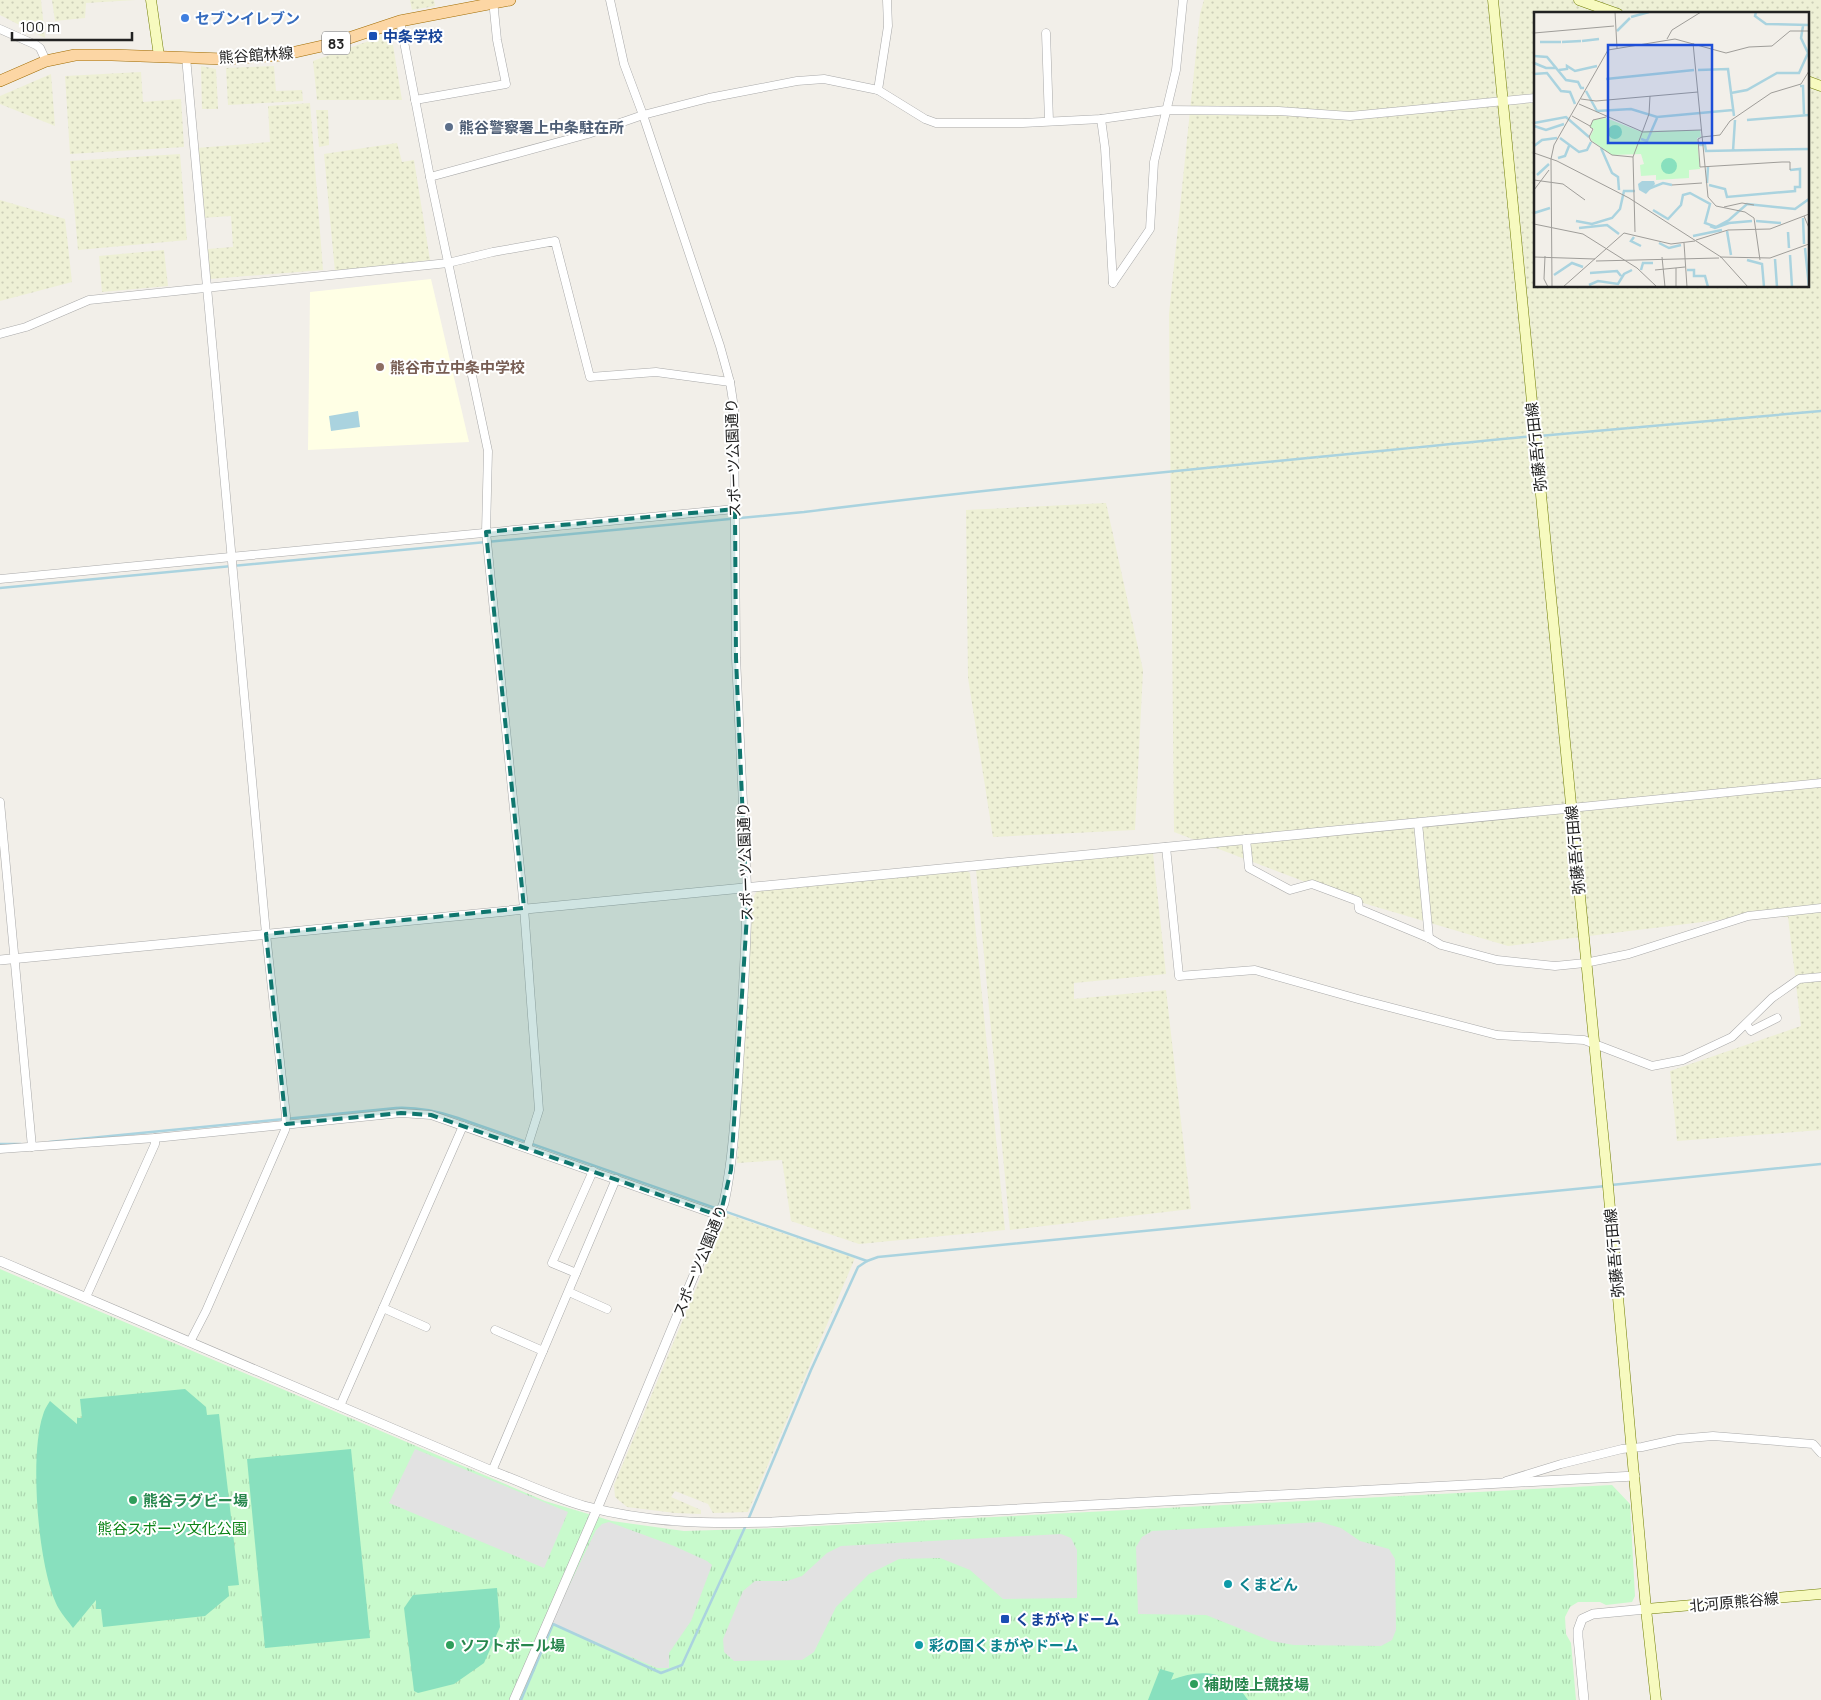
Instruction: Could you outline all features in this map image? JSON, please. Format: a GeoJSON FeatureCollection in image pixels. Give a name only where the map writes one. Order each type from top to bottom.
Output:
{"type":"FeatureCollection","features":[{"type":"Feature","properties":{"kind":"main road"},"geometry":{"type":"LineString","coordinates":[[151,0],[159,56]]}},
{"type":"Feature","properties":{"kind":"main road","name":"熊谷館林線"},"geometry":{"type":"LineString","coordinates":[[0,81],[46,61],[75,55],[224,59],[282,55],[331,44],[400,21],[493,1],[510,0]]}},
{"type":"Feature","properties":{"kind":"main road","name":"弥藤吾行田線"},"geometry":{"type":"LineString","coordinates":[[1493,0],[1656,1700]]}},
{"type":"Feature","properties":{"kind":"main road"},"geometry":{"type":"LineString","coordinates":[[1579,0],[1612,12]]}},
{"type":"Feature","properties":{"kind":"main road"},"geometry":{"type":"LineString","coordinates":[[1808,81],[1821,86]]}},
{"type":"Feature","properties":{"kind":"main road","name":"北河原熊谷線"},"geometry":{"type":"LineString","coordinates":[[1646,1609],[1821,1594]]}},
{"type":"Feature","properties":{"kind":"street","name":"スポーツ公園通り"},"geometry":{"type":"LineString","coordinates":[[514,1700],[597,1509],[720,1216],[731,1170],[745,966],[747,886],[736,658],[736,426],[730,382],[643,115],[624,64],[610,0]]}},
{"type":"Feature","properties":{"kind":"street"},"geometry":{"type":"LineString","coordinates":[[878,90],[888,26],[887,0]]}},
{"type":"Feature","properties":{"kind":"street"},"geometry":{"type":"LineString","coordinates":[[1101,119],[1105,148],[1113,283],[1150,230],[1154,162],[1176,70],[1183,0]]}},
{"type":"Feature","properties":{"kind":"street"},"geometry":{"type":"LineString","coordinates":[[415,100],[506,84],[497,40],[493,1]]}},
{"type":"Feature","properties":{"kind":"street"},"geometry":{"type":"LineString","coordinates":[[400,21],[430,177],[488,451],[486,532],[524,908],[539,1110],[527,1148]]}},
{"type":"Feature","properties":{"kind":"street"},"geometry":{"type":"LineString","coordinates":[[0,29],[36,45],[40,48],[46,61]]}},
{"type":"Feature","properties":{"kind":"street"},"geometry":{"type":"LineString","coordinates":[[1046,33],[1049,122]]}},
{"type":"Feature","properties":{"kind":"street"},"geometry":{"type":"LineString","coordinates":[[186,57],[266,934],[286,1124],[206,1311],[190,1342]]}},
{"type":"Feature","properties":{"kind":"street"},"geometry":{"type":"LineString","coordinates":[[430,177],[588,134],[643,115],[709,98],[797,81],[824,79],[878,90],[925,119],[936,123],[1049,122],[1101,119],[1165,110],[1279,111],[1350,116],[1534,98]]}},
{"type":"Feature","properties":{"kind":"street"},"geometry":{"type":"LineString","coordinates":[[0,334],[26,327],[89,300],[448,263],[493,252],[555,241],[590,376],[656,372],[730,382]]}},
{"type":"Feature","properties":{"kind":"street"},"geometry":{"type":"LineString","coordinates":[[0,579],[735,509]]}},
{"type":"Feature","properties":{"kind":"street"},"geometry":{"type":"LineString","coordinates":[[0,960],[1821,783]]}},
{"type":"Feature","properties":{"kind":"street"},"geometry":{"type":"LineString","coordinates":[[0,802],[32,1148]]}},
{"type":"Feature","properties":{"kind":"street"},"geometry":{"type":"LineString","coordinates":[[1418,823],[1429,938]]}},
{"type":"Feature","properties":{"kind":"street"},"geometry":{"type":"LineString","coordinates":[[1246,839],[1249,868],[1290,890],[1312,884],[1358,901],[1359,909],[1429,938],[1441,945],[1498,960],[1555,966],[1585,963],[1629,954],[1748,916],[1821,908]]}},
{"type":"Feature","properties":{"kind":"street"},"geometry":{"type":"LineString","coordinates":[[1166,847],[1179,976],[1255,970],[1497,1035],[1584,1040],[1652,1066],[1683,1060],[1708,1050],[1732,1037],[1772,998],[1799,979],[1821,977]]}},
{"type":"Feature","properties":{"kind":"street"},"geometry":{"type":"LineString","coordinates":[[1746,1024],[1751,1031],[1777,1018]]}},
{"type":"Feature","properties":{"kind":"street"},"geometry":{"type":"LineString","coordinates":[[0,1149],[155,1138],[401,1113],[430,1116],[463,1126],[720,1216]]}},
{"type":"Feature","properties":{"kind":"street"},"geometry":{"type":"LineString","coordinates":[[340,1406],[463,1126]]}},
{"type":"Feature","properties":{"kind":"street"},"geometry":{"type":"LineString","coordinates":[[86,1297],[155,1144],[155,1138]]}},
{"type":"Feature","properties":{"kind":"street"},"geometry":{"type":"LineString","coordinates":[[576,1273],[552,1263],[593,1171]]}},
{"type":"Feature","properties":{"kind":"street"},"geometry":{"type":"LineString","coordinates":[[492,1471],[616,1179]]}},
{"type":"Feature","properties":{"kind":"street"},"geometry":{"type":"LineString","coordinates":[[0,1261],[492,1471],[572,1502],[645,1519],[671,1522],[728,1523],[1635,1476]]}},
{"type":"Feature","properties":{"kind":"street"},"geometry":{"type":"LineString","coordinates":[[569,1292],[607,1309]]}},
{"type":"Feature","properties":{"kind":"street"},"geometry":{"type":"LineString","coordinates":[[383,1308],[426,1327]]}},
{"type":"Feature","properties":{"kind":"street"},"geometry":{"type":"LineString","coordinates":[[495,1330],[543,1351]]}},
{"type":"Feature","properties":{"kind":"street"},"geometry":{"type":"LineString","coordinates":[[1502,1483],[1561,1464],[1622,1448],[1632,1448],[1678,1439],[1713,1436],[1813,1444],[1821,1453]]}},
{"type":"Feature","properties":{"kind":"street"},"geometry":{"type":"LineString","coordinates":[[1584,1700],[1578,1637],[1578,1630],[1582,1619],[1593,1614],[1646,1609]]}},
{"type":"Feature","properties":{"kind":"highlighted area"},"geometry":{"type":"Polygon","coordinates":[[[735,509],[736,658],[747,915],[731,1170],[720,1216],[431,1115],[401,1113],[286,1124],[266,934],[524,908],[486,532],[735,509]]]}},
{"type":"Feature","properties":{"kind":"shaded area"},"geometry":{"type":"Polygon","coordinates":[[[0,0],[41,0],[45,38],[0,15],[0,0]]]}},
{"type":"Feature","properties":{"kind":"shaded area"},"geometry":{"type":"Polygon","coordinates":[[[52,0],[136,0],[86,3],[85,18],[55,21],[52,0]]]}},
{"type":"Feature","properties":{"kind":"shaded area"},"geometry":{"type":"Polygon","coordinates":[[[410,0],[434,0],[435,6],[412,10],[410,0]]]}},
{"type":"Feature","properties":{"kind":"shaded area"},"geometry":{"type":"Polygon","coordinates":[[[1204,0],[1821,0],[1821,1130],[1677,1141],[1670,1071],[1801,1026],[1788,917],[1743,917],[1508,946],[1353,900],[1174,832],[1169,314],[1200,14],[1204,0]]]}},
{"type":"Feature","properties":{"kind":"shaded area"},"geometry":{"type":"Polygon","coordinates":[[[391,33],[402,100],[317,100],[313,61],[391,33]]]}},
{"type":"Feature","properties":{"kind":"shaded area"},"geometry":{"type":"Polygon","coordinates":[[[201,66],[216,69],[218,109],[202,109],[201,66]]]}},
{"type":"Feature","properties":{"kind":"shaded area"},"geometry":{"type":"Polygon","coordinates":[[[274,66],[276,91],[302,90],[303,101],[228,105],[226,68],[274,66]]]}},
{"type":"Feature","properties":{"kind":"shaded area"},"geometry":{"type":"Polygon","coordinates":[[[141,72],[143,102],[181,99],[184,147],[70,154],[65,76],[141,72]]]}},
{"type":"Feature","properties":{"kind":"shaded area"},"geometry":{"type":"Polygon","coordinates":[[[51,74],[55,126],[0,104],[0,96],[51,74]]]}},
{"type":"Feature","properties":{"kind":"shaded area"},"geometry":{"type":"Polygon","coordinates":[[[310,103],[323,270],[210,279],[208,249],[233,247],[231,216],[201,218],[196,148],[270,142],[268,106],[310,103]]]}},
{"type":"Feature","properties":{"kind":"shaded area"},"geometry":{"type":"Polygon","coordinates":[[[316,110],[328,110],[329,145],[319,147],[316,110]]]}},
{"type":"Feature","properties":{"kind":"shaded area"},"geometry":{"type":"Polygon","coordinates":[[[397,143],[402,162],[414,160],[430,260],[335,272],[324,154],[397,143]]]}},
{"type":"Feature","properties":{"kind":"shaded area"},"geometry":{"type":"Polygon","coordinates":[[[180,154],[187,240],[78,250],[70,161],[180,154]]]}},
{"type":"Feature","properties":{"kind":"shaded area"},"geometry":{"type":"Polygon","coordinates":[[[0,200],[65,219],[72,282],[0,301],[0,200]]]}},
{"type":"Feature","properties":{"kind":"shaded area"},"geometry":{"type":"Polygon","coordinates":[[[164,250],[168,286],[102,292],[99,256],[164,250]]]}},
{"type":"Feature","properties":{"kind":"shaded area","name":"熊谷市立中条中学校"},"geometry":{"type":"Polygon","coordinates":[[[431,279],[469,442],[308,450],[310,292],[431,279]]]}},
{"type":"Feature","properties":{"kind":"shaded area"},"geometry":{"type":"Polygon","coordinates":[[[1106,503],[1143,670],[1135,830],[993,837],[968,678],[966,510],[1106,503]]]}},
{"type":"Feature","properties":{"kind":"shaded area"},"geometry":{"type":"Polygon","coordinates":[[[1153,853],[1166,974],[1074,983],[1074,999],[1166,990],[1191,1209],[1010,1230],[976,870],[1153,853]]]}},
{"type":"Feature","properties":{"kind":"shaded area"},"geometry":{"type":"Polygon","coordinates":[[[967,871],[970,873],[1005,1230],[859,1244],[791,1221],[782,1160],[737,1163],[753,898],[758,889],[967,871]]]}},
{"type":"Feature","properties":{"kind":"shaded area"},"geometry":{"type":"Polygon","coordinates":[[[727,1214],[855,1258],[748,1512],[713,1513],[708,1504],[675,1491],[671,1497],[701,1510],[701,1514],[627,1507],[615,1497],[614,1485],[727,1214]]]}},
{"type":"Feature","properties":{"kind":"shaded area"},"geometry":{"type":"Polygon","coordinates":[[[415,1449],[568,1512],[544,1568],[389,1503],[415,1449]]]}},
{"type":"Feature","properties":{"kind":"shaded area"},"geometry":{"type":"Polygon","coordinates":[[[609,1522],[674,1546],[712,1565],[691,1621],[669,1653],[669,1668],[657,1668],[551,1623],[596,1530],[602,1524],[609,1522]]]}},
{"type":"Feature","properties":{"kind":"shaded area"},"geometry":{"type":"Polygon","coordinates":[[[1320,1522],[1341,1528],[1360,1541],[1389,1549],[1395,1559],[1396,1630],[1392,1640],[1381,1646],[1294,1645],[1271,1641],[1206,1615],[1138,1614],[1136,1547],[1142,1537],[1152,1531],[1320,1522]]]}},
{"type":"Feature","properties":{"kind":"shaded area"},"geometry":{"type":"Polygon","coordinates":[[[1061,1534],[1071,1538],[1077,1550],[1077,1598],[1003,1599],[970,1570],[940,1558],[899,1559],[869,1574],[836,1607],[814,1652],[802,1660],[734,1661],[724,1652],[723,1639],[743,1591],[755,1581],[787,1581],[802,1576],[827,1553],[841,1546],[1061,1534]]]}},
{"type":"Feature","properties":{"kind":"green space","name":"熊谷スポーツ文化公園"},"geometry":{"type":"Polygon","coordinates":[[[0,1269],[545,1501],[612,1521],[684,1531],[778,1528],[1612,1485],[1630,1504],[1635,1596],[1632,1602],[1606,1605],[1600,1602],[1578,1602],[1570,1607],[1565,1617],[1566,1634],[1571,1643],[1576,1700],[0,1700],[0,1269]]]}},
{"type":"Feature","properties":{"kind":"green space","name":"熊谷ラグビー場"},"geometry":{"type":"Polygon","coordinates":[[[185,1389],[206,1407],[207,1415],[219,1414],[239,1585],[228,1586],[229,1596],[205,1616],[103,1627],[101,1609],[96,1609],[96,1600],[73,1628],[59,1609],[52,1592],[41,1542],[36,1484],[39,1433],[43,1413],[50,1401],[77,1424],[77,1418],[82,1418],[80,1399],[185,1389]]]}},
{"type":"Feature","properties":{"kind":"green space"},"geometry":{"type":"Polygon","coordinates":[[[351,1449],[370,1638],[265,1648],[247,1459],[351,1449]]]}},
{"type":"Feature","properties":{"kind":"green space","name":"ソフトボール場"},"geometry":{"type":"Polygon","coordinates":[[[497,1588],[500,1627],[484,1663],[454,1684],[418,1693],[414,1691],[404,1608],[413,1595],[497,1588]]]}},
{"type":"Feature","properties":{"kind":"green space","name":"補助陸上競技場"},"geometry":{"type":"Polygon","coordinates":[[[1160,1669],[1174,1673],[1171,1680],[1182,1676],[1204,1673],[1223,1677],[1241,1690],[1248,1700],[1148,1700],[1160,1669]]]}},
{"type":"Feature","properties":{"kind":"water"},"geometry":{"type":"Polygon","coordinates":[[[358,411],[360,427],[331,431],[329,416],[358,411]]]}},
{"type":"Feature","properties":{"kind":"waterway"},"geometry":{"type":"LineString","coordinates":[[1539,436],[1821,411]]}},
{"type":"Feature","properties":{"kind":"waterway"},"geometry":{"type":"LineString","coordinates":[[0,588],[804,512],[1077,481],[1534,436]]}},
{"type":"Feature","properties":{"kind":"waterway"},"geometry":{"type":"LineString","coordinates":[[49,1142],[396,1108],[435,1111],[867,1261]]}},
{"type":"Feature","properties":{"kind":"waterway"},"geometry":{"type":"LineString","coordinates":[[0,1144],[21,1144]]}},
{"type":"Feature","properties":{"kind":"waterway"},"geometry":{"type":"LineString","coordinates":[[1611,1185],[1821,1164]]}},
{"type":"Feature","properties":{"kind":"waterway"},"geometry":{"type":"LineString","coordinates":[[748,1520],[811,1370],[858,1267],[867,1261],[878,1257],[1606,1186]]}},
{"type":"Feature","properties":{"kind":"waterway"},"geometry":{"type":"LineString","coordinates":[[521,1700],[553,1624],[661,1673],[682,1665],[746,1525]]}},
{"type":"Feature","properties":{"kind":"place","name":"セブンイレブン"},"geometry":{"type":"Point","coordinates":[185,18]}},
{"type":"Feature","properties":{"kind":"place","name":"中条学校"},"geometry":{"type":"Point","coordinates":[373,36]}},
{"type":"Feature","properties":{"kind":"place","name":"熊谷警察署上中条駐在所"},"geometry":{"type":"Point","coordinates":[449,127]}},
{"type":"Feature","properties":{"kind":"place","name":"熊谷市立中条中学校"},"geometry":{"type":"Point","coordinates":[380,367]}},
{"type":"Feature","properties":{"kind":"place","name":"熊谷ラグビー場"},"geometry":{"type":"Point","coordinates":[133,1500]}},
{"type":"Feature","properties":{"kind":"place","name":"くまどん"},"geometry":{"type":"Point","coordinates":[1228,1584]}},
{"type":"Feature","properties":{"kind":"place","name":"くまがやドーム"},"geometry":{"type":"Point","coordinates":[1005,1619]}},
{"type":"Feature","properties":{"kind":"place","name":"ソフトボール場"},"geometry":{"type":"Point","coordinates":[450,1645]}},
{"type":"Feature","properties":{"kind":"place","name":"彩の国くまがやドーム"},"geometry":{"type":"Point","coordinates":[919,1645]}},
{"type":"Feature","properties":{"kind":"place","name":"補助陸上競技場"},"geometry":{"type":"Point","coordinates":[1194,1684]}}]}
